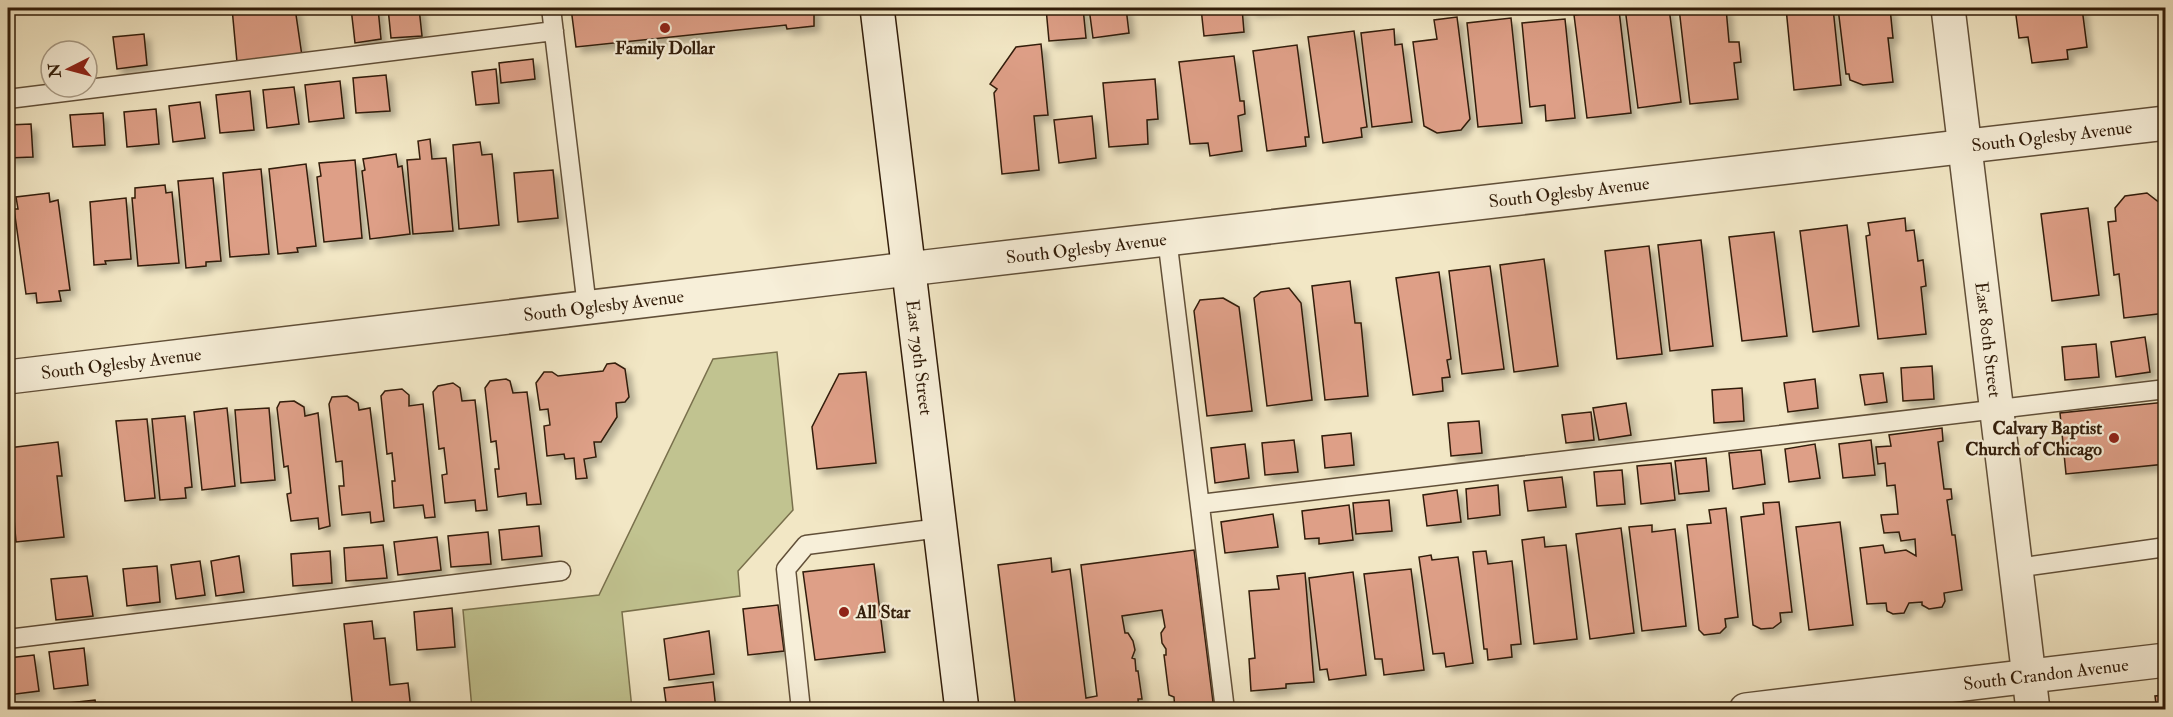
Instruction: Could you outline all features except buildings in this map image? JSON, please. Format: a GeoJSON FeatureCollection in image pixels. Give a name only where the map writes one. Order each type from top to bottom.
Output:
{"type":"FeatureCollection","features":[{"type":"Feature","properties":{"kind":"street","name":"East 79th Street"},"geometry":{"type":"LineString","coordinates":[[877,8],[962,710]]}},
{"type":"Feature","properties":{"kind":"street","name":"East 80th Street"},"geometry":{"type":"LineString","coordinates":[[1948,8],[2033,710]]}},
{"type":"Feature","properties":{"kind":"street","name":"South Oglesby Avenue"},"geometry":{"type":"LineString","coordinates":[[8,377],[1167,238],[2166,123]]}},
{"type":"Feature","properties":{"kind":"street","name":"South Crandon Avenue"},"geometry":{"type":"LineString","coordinates":[[1746,710],[2166,660]]}},
{"type":"Feature","properties":{"kind":"lane"},"geometry":{"type":"LineString","coordinates":[[551,8],[587,307]]}},
{"type":"Feature","properties":{"kind":"lane"},"geometry":{"type":"LineString","coordinates":[[8,99],[554,31]]}},
{"type":"Feature","properties":{"kind":"lane"},"geometry":{"type":"LineString","coordinates":[[1167,238],[1225,710]]}},
{"type":"Feature","properties":{"kind":"lane"},"geometry":{"type":"LineString","coordinates":[[1200,504],[2166,389]]}},
{"type":"Feature","properties":{"kind":"lane"},"geometry":{"type":"LineString","coordinates":[[801,710],[786,569],[806,545],[940,528]]}},
{"type":"Feature","properties":{"kind":"lane"},"geometry":{"type":"LineString","coordinates":[[2016,568],[2166,547]]}},
{"type":"Feature","properties":{"kind":"lane"},"geometry":{"type":"LineString","coordinates":[[8,639],[561,571]]}},
{"type":"Feature","properties":{"kind":"green space"},"geometry":{"type":"Polygon","coordinates":[[[777,352],[793,510],[738,571],[740,596],[622,612],[632,709],[472,709],[463,610],[599,595],[713,359],[777,352]]]}},
{"type":"Feature","properties":{"kind":"place","name":"Family Dollar"},"geometry":{"type":"Point","coordinates":[665,28]}},
{"type":"Feature","properties":{"kind":"place","name":"Calvary Baptist Church of Chicago"},"geometry":{"type":"Point","coordinates":[2114,438]}},
{"type":"Feature","properties":{"kind":"place","name":"All Star"},"geometry":{"type":"Point","coordinates":[844,612]}}]}
